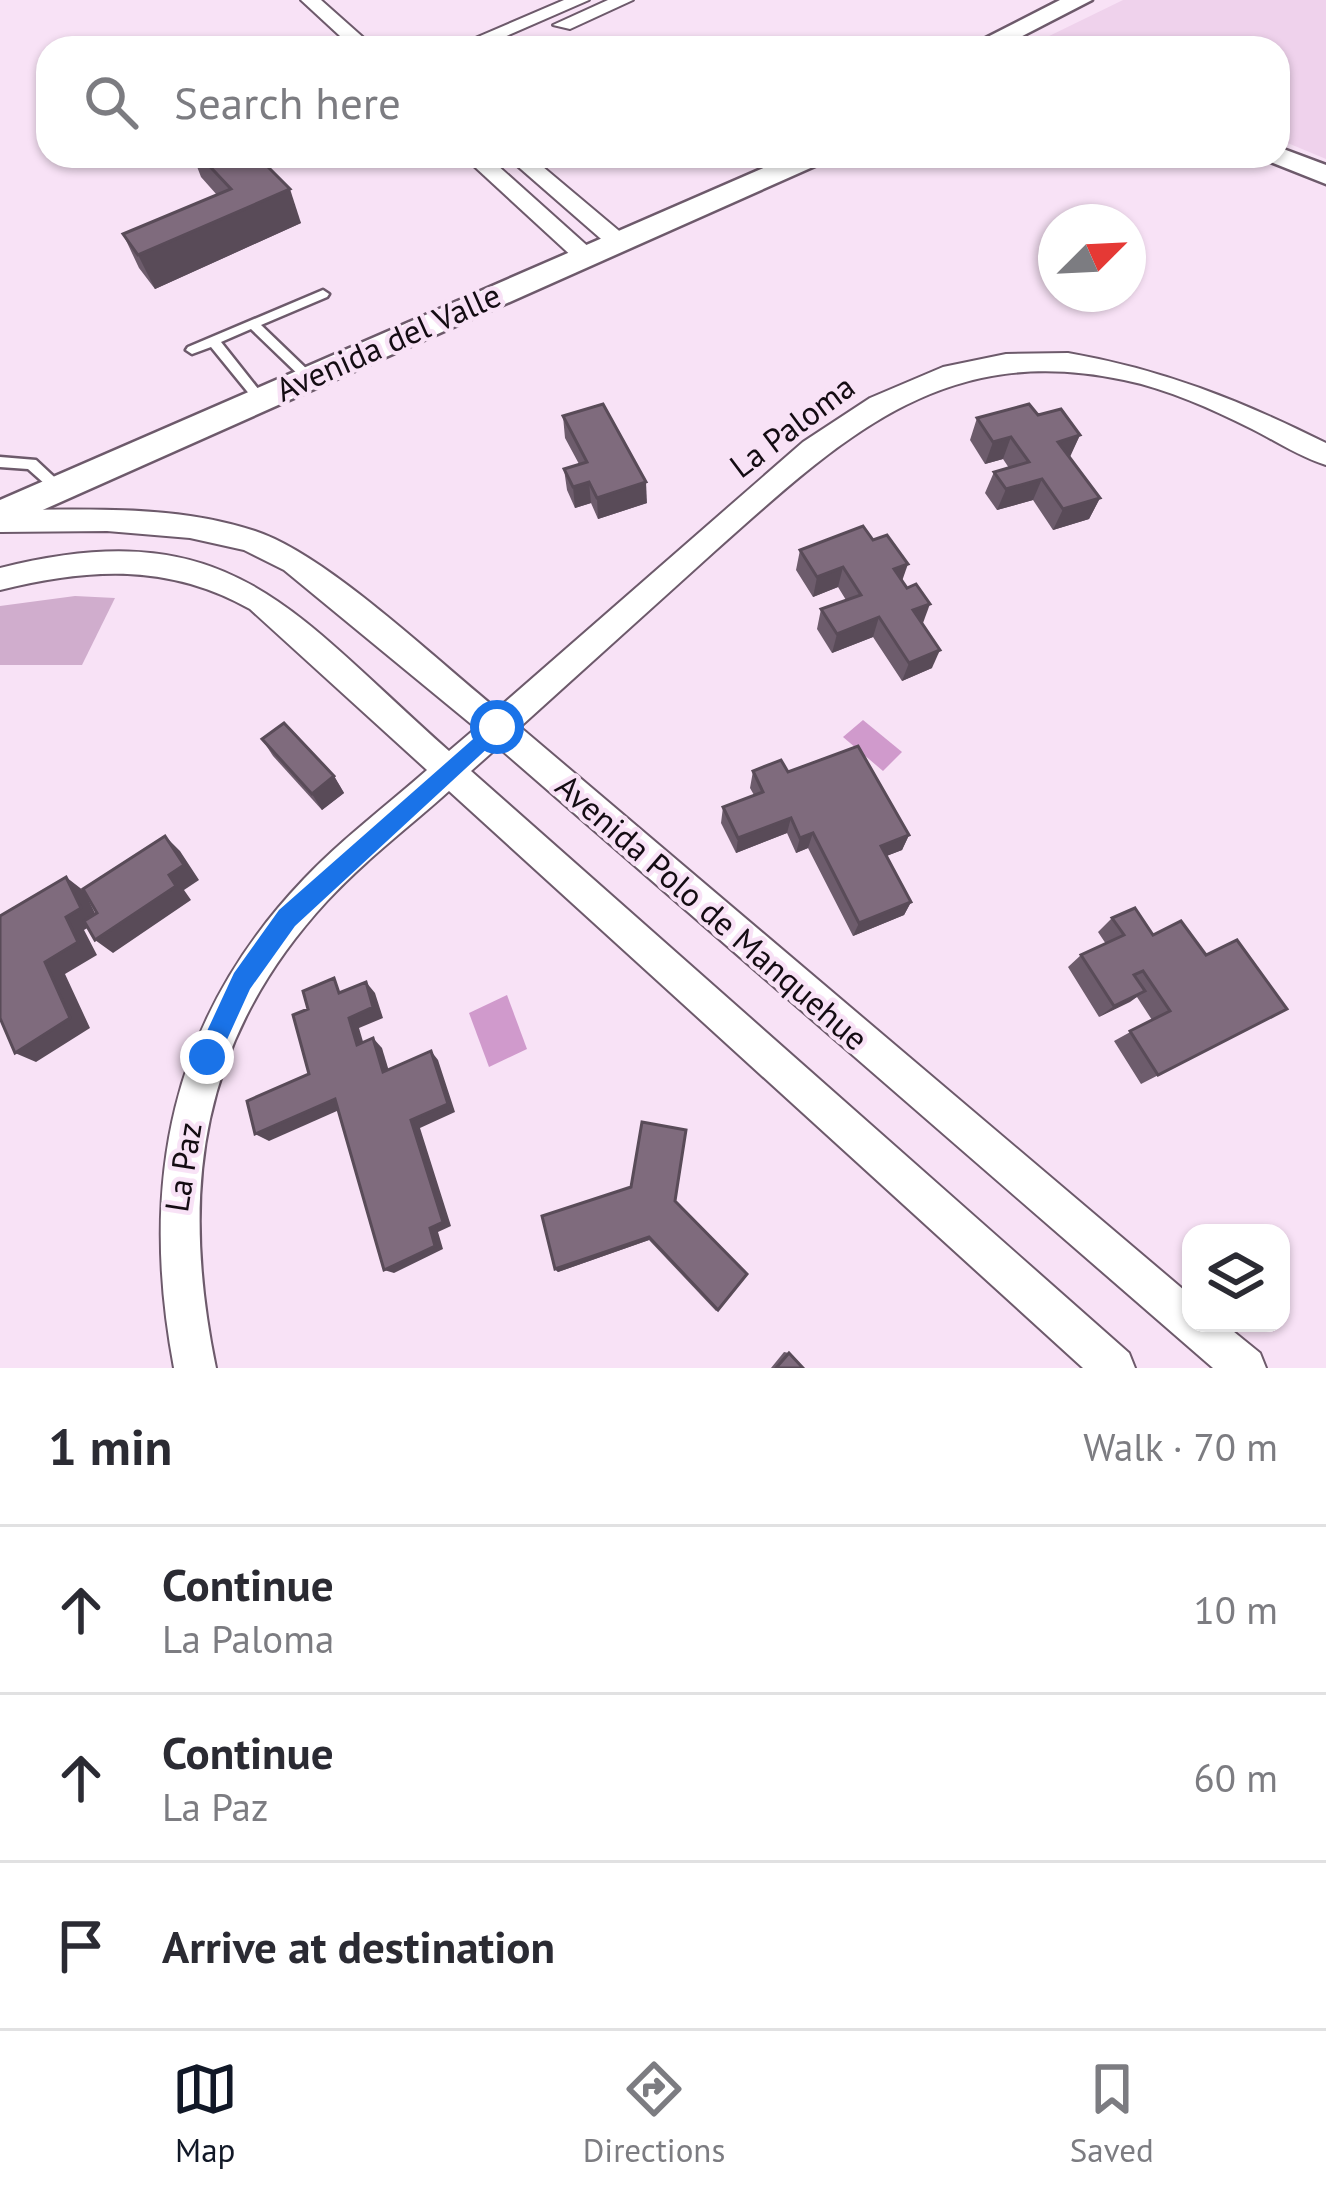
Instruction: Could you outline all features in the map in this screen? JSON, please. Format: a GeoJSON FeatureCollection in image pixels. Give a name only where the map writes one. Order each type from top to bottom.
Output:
{"type":"FeatureCollection","features":[{"type":"Feature","properties":{"kind":"street"},"geometry":{"type":"LineString","coordinates":[[310,0],[350,36]]}},
{"type":"Feature","properties":{"kind":"street"},"geometry":{"type":"LineString","coordinates":[[492,36],[580,0]]}},
{"type":"Feature","properties":{"kind":"street"},"geometry":{"type":"LineString","coordinates":[[537,36],[624,0]]}},
{"type":"Feature","properties":{"kind":"street"},"geometry":{"type":"LineString","coordinates":[[991,36],[1050,0]]}},
{"type":"Feature","properties":{"kind":"street"},"geometry":{"type":"LineString","coordinates":[[991,36],[1080,0]]}},
{"type":"Feature","properties":{"kind":"street"},"geometry":{"type":"LineString","coordinates":[[1290,160],[1326,176]]}},
{"type":"Feature","properties":{"kind":"street"},"geometry":{"type":"LineString","coordinates":[[487,168],[584,255]]}},
{"type":"Feature","properties":{"kind":"street"},"geometry":{"type":"LineString","coordinates":[[531,168],[616,240]]}},
{"type":"Feature","properties":{"kind":"street","name":"Avenida del Valle"},"geometry":{"type":"LineString","coordinates":[[0,518],[777,168]]}},
{"type":"Feature","properties":{"kind":"street","name":"La Paloma"},"geometry":{"type":"LineString","coordinates":[[448,772],[812,449],[875,406],[940,377],[988,364],[1032,361],[1132,370],[1193,389],[1326,455]]}},
{"type":"Feature","properties":{"kind":"street","name":"Avenida Polo de Manquehue"},"geometry":{"type":"LineString","coordinates":[[0,518],[168,524],[269,547],[356,608],[1182,1314]]}},
{"type":"Feature","properties":{"kind":"street","name":"Avenida Polo de Manquehue"},"geometry":{"type":"LineString","coordinates":[[0,579],[108,559],[155,560],[208,572],[260,601],[1114,1368]]}},
{"type":"Feature","properties":{"kind":"street","name":"La Paz"},"geometry":{"type":"LineString","coordinates":[[194,1368],[176,1277],[174,1217],[180,1164],[207,1057],[242,981],[287,918],[448,772]]}},
{"type":"Feature","properties":{"kind":"street","name":"Avenida Polo de Manquehue"},"geometry":{"type":"LineString","coordinates":[[1203,1332],[1245,1368]]}},
{"type":"Feature","properties":{"kind":"lane"},"geometry":{"type":"LineString","coordinates":[[192,350],[323,294]]}},
{"type":"Feature","properties":{"kind":"lane"},"geometry":{"type":"LineString","coordinates":[[253,324],[308,377]]}},
{"type":"Feature","properties":{"kind":"lane"},"geometry":{"type":"LineString","coordinates":[[213,340],[260,398]]}},
{"type":"Feature","properties":{"kind":"lane"},"geometry":{"type":"LineString","coordinates":[[0,462],[31,464],[58,488]]}},
{"type":"Feature","properties":{"kind":"shaded area"},"geometry":{"type":"Polygon","coordinates":[[[1123,0],[1326,0],[1326,159],[1290,144],[1290,36],[1049,36],[1123,0]]]}},
{"type":"Feature","properties":{"kind":"shaded area"},"geometry":{"type":"Polygon","coordinates":[[[75,596],[115,598],[82,665],[0,665],[0,606],[75,596]]]}},
{"type":"Feature","properties":{"kind":"shaded area"},"geometry":{"type":"Polygon","coordinates":[[[863,720],[902,752],[883,771],[843,737],[863,720]]]}},
{"type":"Feature","properties":{"kind":"shaded area"},"geometry":{"type":"Polygon","coordinates":[[[507,995],[527,1049],[489,1067],[469,1013],[507,995]]]}},
{"type":"Feature","properties":{"kind":"building"},"geometry":{"type":"Polygon","coordinates":[[[211,168],[269,168],[290,189],[138,255],[123,234],[231,189],[211,168]]]}},
{"type":"Feature","properties":{"kind":"building"},"geometry":{"type":"Polygon","coordinates":[[[603,404],[646,482],[597,498],[589,482],[573,487],[564,469],[587,462],[563,416],[603,404]]]}},
{"type":"Feature","properties":{"kind":"building"},"geometry":{"type":"Polygon","coordinates":[[[1029,404],[1038,415],[1061,409],[1080,435],[1058,442],[1100,498],[1063,509],[1042,479],[1006,489],[994,472],[1029,462],[1011,437],[993,442],[977,418],[1029,404]]]}},
{"type":"Feature","properties":{"kind":"building"},"geometry":{"type":"Polygon","coordinates":[[[863,526],[873,540],[887,535],[908,564],[894,569],[907,588],[916,584],[930,604],[913,610],[940,650],[909,663],[879,617],[837,634],[821,609],[861,595],[843,567],[817,577],[800,550],[863,526]]]}},
{"type":"Feature","properties":{"kind":"building"},"geometry":{"type":"Polygon","coordinates":[[[284,723],[334,776],[312,794],[262,739],[284,723]]]}},
{"type":"Feature","properties":{"kind":"building"},"geometry":{"type":"Polygon","coordinates":[[[858,746],[909,835],[881,846],[911,902],[859,923],[813,833],[800,838],[791,818],[738,838],[723,807],[763,792],[753,771],[781,760],[788,772],[858,746]]]}},
{"type":"Feature","properties":{"kind":"building"},"geometry":{"type":"Polygon","coordinates":[[[165,836],[184,865],[169,875],[176,886],[95,940],[84,921],[97,913],[83,889],[165,836]]]}},
{"type":"Feature","properties":{"kind":"building"},"geometry":{"type":"Polygon","coordinates":[[[66,877],[81,908],[66,917],[78,942],[45,962],[70,1018],[15,1053],[0,1018],[0,916],[66,877]]]}},
{"type":"Feature","properties":{"kind":"building"},"geometry":{"type":"Polygon","coordinates":[[[1135,908],[1153,935],[1181,921],[1206,955],[1237,940],[1287,1009],[1158,1075],[1130,1031],[1170,1011],[1143,971],[1134,975],[1145,991],[1114,1006],[1081,955],[1124,935],[1112,918],[1135,908]]]}},
{"type":"Feature","properties":{"kind":"building"},"geometry":{"type":"Polygon","coordinates":[[[334,978],[339,993],[366,982],[373,1007],[349,1018],[357,1045],[373,1038],[383,1072],[431,1051],[448,1104],[411,1120],[443,1222],[430,1228],[435,1246],[384,1270],[335,1099],[255,1134],[247,1101],[309,1074],[293,1015],[308,1009],[303,991],[334,978]]]}},
{"type":"Feature","properties":{"kind":"building"},"geometry":{"type":"Polygon","coordinates":[[[642,1122],[686,1130],[675,1201],[747,1274],[718,1310],[649,1237],[555,1269],[542,1216],[631,1187],[642,1122]]]}},
{"type":"Feature","properties":{"kind":"building"},"geometry":{"type":"Polygon","coordinates":[[[789,1353],[803,1368],[776,1368],[789,1353]]]}},
{"type":"Feature","properties":{"kind":"route"},"geometry":{"type":"LineString","coordinates":[[207,1057],[242,981],[287,918],[497,727]]}}]}
